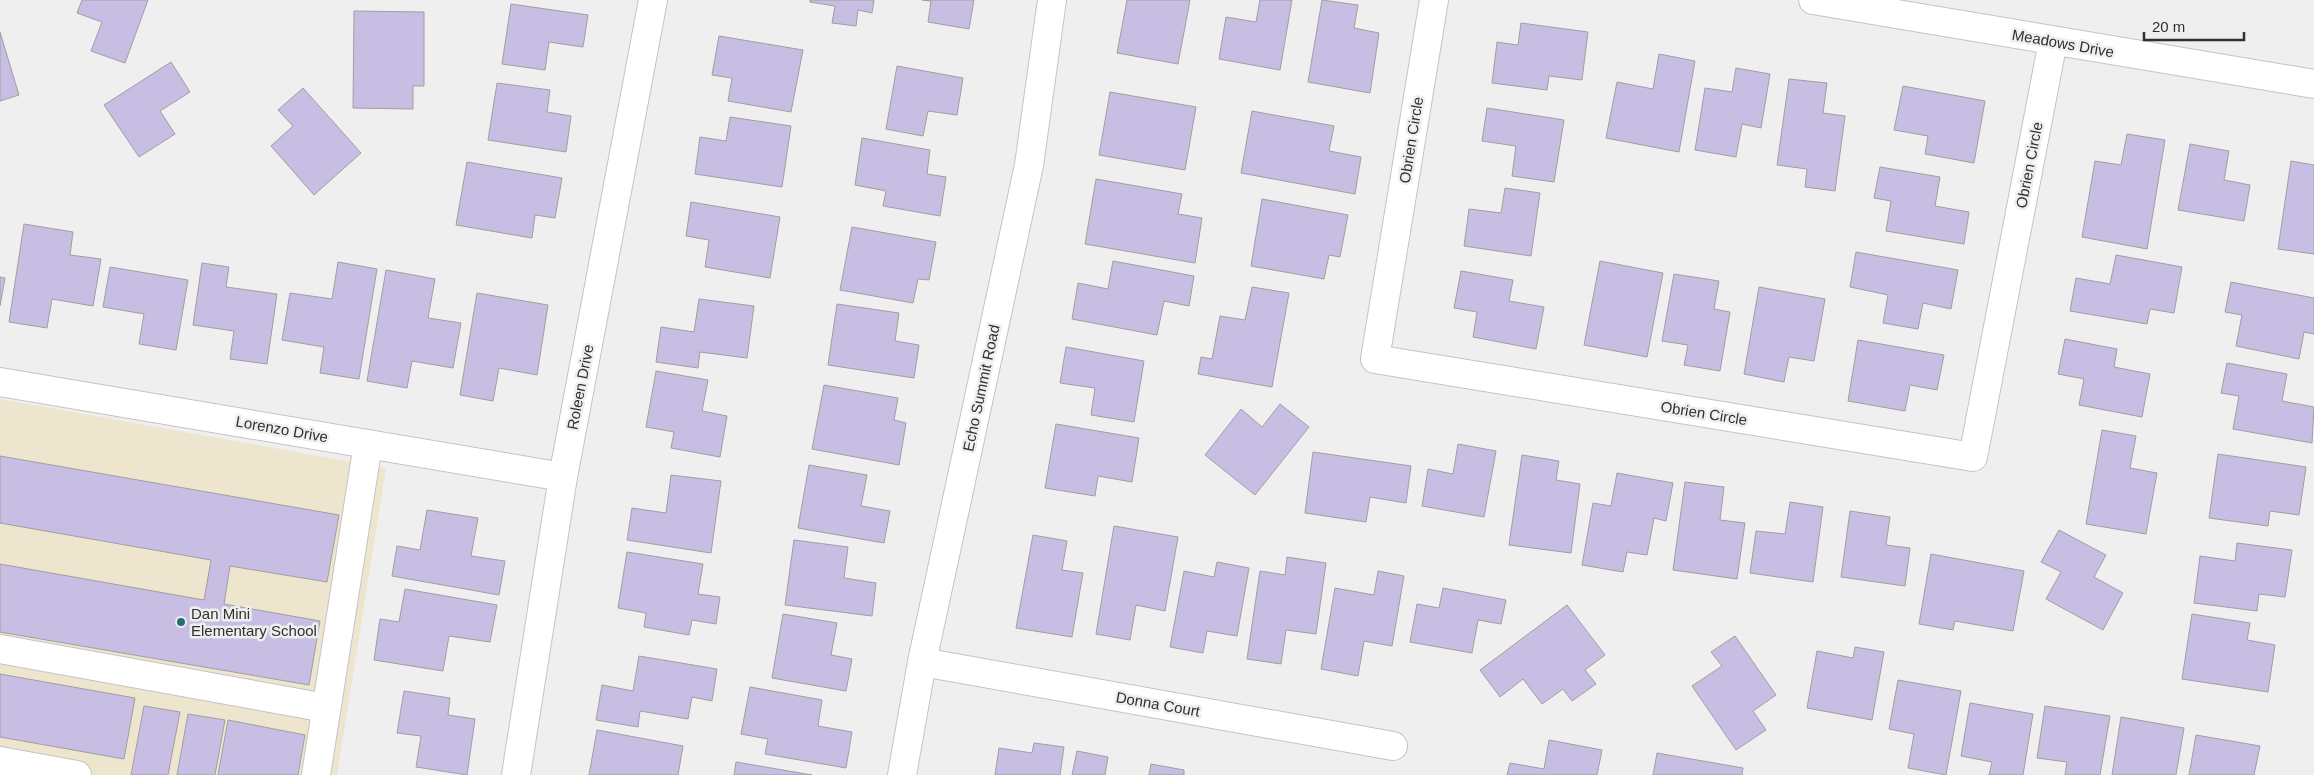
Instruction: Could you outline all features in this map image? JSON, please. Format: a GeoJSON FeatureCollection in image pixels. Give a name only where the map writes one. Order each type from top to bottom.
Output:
{"type":"FeatureCollection","features":[{"type":"Feature","properties":{"kind":"street","name":"Roleen Drive"},"geometry":{"type":"LineString","coordinates":[[516,775],[563,477],[653,0]]}},
{"type":"Feature","properties":{"kind":"street","name":"Echo Summit Road"},"geometry":{"type":"LineString","coordinates":[[902,775],[922,662],[1029,165],[1052,0]]}},
{"type":"Feature","properties":{"kind":"street","name":"Obrien Circle"},"geometry":{"type":"LineString","coordinates":[[1434,0],[1375,359],[1972,457],[2053,41]]}},
{"type":"Feature","properties":{"kind":"street","name":"Meadows Drive"},"geometry":{"type":"LineString","coordinates":[[1813,0],[2314,84]]}},
{"type":"Feature","properties":{"kind":"street","name":"Lorenzo Drive"},"geometry":{"type":"LineString","coordinates":[[0,382],[563,477]]}},
{"type":"Feature","properties":{"kind":"street"},"geometry":{"type":"LineString","coordinates":[[316,775],[368,444]]}},
{"type":"Feature","properties":{"kind":"street"},"geometry":{"type":"LineString","coordinates":[[0,650],[326,708]]}},
{"type":"Feature","properties":{"kind":"street","name":"Donna Court"},"geometry":{"type":"LineString","coordinates":[[922,662],[1393,746]]}},
{"type":"Feature","properties":{"kind":"street"},"geometry":{"type":"LineString","coordinates":[[0,761],[77,775]]}},
{"type":"Feature","properties":{"kind":"shaded area","name":"Dan Mini Elementary School"},"geometry":{"type":"Polygon","coordinates":[[[0,399],[386,468],[337,775],[0,775],[0,399]]]}},
{"type":"Feature","properties":{"kind":"building"},"geometry":{"type":"Polygon","coordinates":[[[82,0],[148,0],[125,63],[91,51],[102,22],[77,13],[82,0]]]}},
{"type":"Feature","properties":{"kind":"building"},"geometry":{"type":"Polygon","coordinates":[[[810,0],[874,0],[872,13],[858,10],[856,26],[832,23],[835,6],[810,2],[810,0]]]}},
{"type":"Feature","properties":{"kind":"building"},"geometry":{"type":"Polygon","coordinates":[[[922,0],[974,0],[969,29],[928,22],[931,1],[922,0]]]}},
{"type":"Feature","properties":{"kind":"building"},"geometry":{"type":"Polygon","coordinates":[[[1127,0],[1190,0],[1178,64],[1117,53],[1127,0]]]}},
{"type":"Feature","properties":{"kind":"building"},"geometry":{"type":"Polygon","coordinates":[[[1260,0],[1292,0],[1280,70],[1219,59],[1226,17],[1256,22],[1260,0]]]}},
{"type":"Feature","properties":{"kind":"building"},"geometry":{"type":"Polygon","coordinates":[[[1322,0],[1358,5],[1354,28],[1379,33],[1370,93],[1308,82],[1322,0]]]}},
{"type":"Feature","properties":{"kind":"building"},"geometry":{"type":"Polygon","coordinates":[[[511,4],[588,15],[583,47],[549,42],[545,70],[502,64],[511,4]]]}},
{"type":"Feature","properties":{"kind":"building"},"geometry":{"type":"Polygon","coordinates":[[[354,11],[424,12],[424,86],[413,86],[413,109],[353,108],[354,11]]]}},
{"type":"Feature","properties":{"kind":"building"},"geometry":{"type":"Polygon","coordinates":[[[1521,23],[1588,32],[1582,80],[1549,76],[1547,90],[1492,83],[1497,42],[1518,45],[1521,23]]]}},
{"type":"Feature","properties":{"kind":"building"},"geometry":{"type":"Polygon","coordinates":[[[0,32],[19,95],[0,101],[0,32]]]}},
{"type":"Feature","properties":{"kind":"building"},"geometry":{"type":"Polygon","coordinates":[[[719,36],[803,50],[791,112],[728,101],[732,78],[712,75],[719,36]]]}},
{"type":"Feature","properties":{"kind":"building"},"geometry":{"type":"Polygon","coordinates":[[[1659,54],[1695,61],[1679,152],[1606,138],[1617,82],[1653,89],[1659,54]]]}},
{"type":"Feature","properties":{"kind":"building"},"geometry":{"type":"Polygon","coordinates":[[[171,62],[190,92],[160,111],[175,134],[139,157],[104,105],[171,62]]]}},
{"type":"Feature","properties":{"kind":"building"},"geometry":{"type":"Polygon","coordinates":[[[897,66],[963,78],[957,115],[928,111],[923,136],[886,129],[897,66]]]}},
{"type":"Feature","properties":{"kind":"building"},"geometry":{"type":"Polygon","coordinates":[[[1736,68],[1770,74],[1761,128],[1742,124],[1736,157],[1695,150],[1705,88],[1732,92],[1736,68]]]}},
{"type":"Feature","properties":{"kind":"building"},"geometry":{"type":"Polygon","coordinates":[[[1789,79],[1827,83],[1823,113],[1845,116],[1835,191],[1805,187],[1807,169],[1777,165],[1789,79]]]}},
{"type":"Feature","properties":{"kind":"building"},"geometry":{"type":"Polygon","coordinates":[[[497,83],[550,90],[547,112],[571,116],[566,152],[488,140],[497,83]]]}},
{"type":"Feature","properties":{"kind":"building"},"geometry":{"type":"Polygon","coordinates":[[[1903,86],[1985,101],[1974,163],[1925,154],[1928,136],[1894,130],[1903,86]]]}},
{"type":"Feature","properties":{"kind":"building"},"geometry":{"type":"Polygon","coordinates":[[[303,88],[361,153],[314,195],[271,146],[293,126],[278,110],[303,88]]]}},
{"type":"Feature","properties":{"kind":"building"},"geometry":{"type":"Polygon","coordinates":[[[1110,92],[1196,107],[1185,170],[1099,155],[1110,92]]]}},
{"type":"Feature","properties":{"kind":"building"},"geometry":{"type":"Polygon","coordinates":[[[1487,108],[1564,120],[1554,182],[1512,176],[1516,146],[1482,141],[1487,108]]]}},
{"type":"Feature","properties":{"kind":"building"},"geometry":{"type":"Polygon","coordinates":[[[1252,111],[1334,126],[1329,151],[1361,157],[1355,194],[1241,173],[1252,111]]]}},
{"type":"Feature","properties":{"kind":"building"},"geometry":{"type":"Polygon","coordinates":[[[730,117],[791,126],[782,187],[695,174],[700,137],[726,141],[730,117]]]}},
{"type":"Feature","properties":{"kind":"building"},"geometry":{"type":"Polygon","coordinates":[[[2127,134],[2165,140],[2147,249],[2082,237],[2095,161],[2121,165],[2127,134]]]}},
{"type":"Feature","properties":{"kind":"building"},"geometry":{"type":"Polygon","coordinates":[[[862,138],[930,150],[927,174],[946,177],[940,216],[883,206],[886,191],[855,185],[862,138]]]}},
{"type":"Feature","properties":{"kind":"building"},"geometry":{"type":"Polygon","coordinates":[[[2190,144],[2229,151],[2224,180],[2250,185],[2244,221],[2178,210],[2190,144]]]}},
{"type":"Feature","properties":{"kind":"building"},"geometry":{"type":"Polygon","coordinates":[[[2291,161],[2314,165],[2314,254],[2278,249],[2291,161]]]}},
{"type":"Feature","properties":{"kind":"building"},"geometry":{"type":"Polygon","coordinates":[[[467,162],[562,178],[555,218],[535,215],[532,238],[456,225],[467,162]]]}},
{"type":"Feature","properties":{"kind":"building"},"geometry":{"type":"Polygon","coordinates":[[[1880,167],[1940,177],[1935,206],[1969,212],[1964,244],[1886,231],[1891,201],[1874,198],[1880,167]]]}},
{"type":"Feature","properties":{"kind":"building"},"geometry":{"type":"Polygon","coordinates":[[[1096,179],[1182,194],[1178,214],[1202,218],[1195,263],[1085,244],[1096,179]]]}},
{"type":"Feature","properties":{"kind":"building"},"geometry":{"type":"Polygon","coordinates":[[[1505,188],[1540,193],[1531,256],[1464,246],[1469,209],[1501,213],[1505,188]]]}},
{"type":"Feature","properties":{"kind":"building"},"geometry":{"type":"Polygon","coordinates":[[[1262,199],[1348,215],[1340,257],[1329,255],[1324,279],[1251,266],[1262,199]]]}},
{"type":"Feature","properties":{"kind":"building"},"geometry":{"type":"Polygon","coordinates":[[[691,202],[780,217],[770,278],[705,267],[709,240],[686,236],[691,202]]]}},
{"type":"Feature","properties":{"kind":"building"},"geometry":{"type":"Polygon","coordinates":[[[24,224],[73,232],[70,255],[101,259],[93,306],[52,299],[47,328],[9,322],[24,224]]]}},
{"type":"Feature","properties":{"kind":"building"},"geometry":{"type":"Polygon","coordinates":[[[852,227],[936,242],[929,280],[918,279],[913,303],[840,290],[852,227]]]}},
{"type":"Feature","properties":{"kind":"building"},"geometry":{"type":"Polygon","coordinates":[[[1856,252],[1958,270],[1951,309],[1923,303],[1918,329],[1883,323],[1888,295],[1850,287],[1856,252]]]}},
{"type":"Feature","properties":{"kind":"building"},"geometry":{"type":"Polygon","coordinates":[[[2116,255],[2182,267],[2174,313],[2150,309],[2147,324],[2070,311],[2076,278],[2110,284],[2116,255]]]}},
{"type":"Feature","properties":{"kind":"building"},"geometry":{"type":"Polygon","coordinates":[[[1113,261],[1194,276],[1189,306],[1164,301],[1157,335],[1072,319],[1078,283],[1108,289],[1113,261]]]}},
{"type":"Feature","properties":{"kind":"building"},"geometry":{"type":"Polygon","coordinates":[[[1600,261],[1663,273],[1647,357],[1584,345],[1600,261]]]}},
{"type":"Feature","properties":{"kind":"building"},"geometry":{"type":"Polygon","coordinates":[[[338,262],[377,269],[359,379],[320,373],[324,347],[282,340],[290,293],[332,299],[338,262]]]}},
{"type":"Feature","properties":{"kind":"building"},"geometry":{"type":"Polygon","coordinates":[[[202,263],[229,267],[226,287],[277,294],[267,364],[230,359],[234,331],[193,325],[202,263]]]}},
{"type":"Feature","properties":{"kind":"building"},"geometry":{"type":"Polygon","coordinates":[[[110,267],[188,280],[176,350],[139,344],[144,314],[103,307],[110,267]]]}},
{"type":"Feature","properties":{"kind":"building"},"geometry":{"type":"Polygon","coordinates":[[[386,270],[435,279],[428,318],[461,323],[453,368],[412,361],[407,388],[367,381],[386,270]]]}},
{"type":"Feature","properties":{"kind":"building"},"geometry":{"type":"Polygon","coordinates":[[[1461,271],[1513,280],[1509,301],[1544,307],[1536,349],[1473,337],[1477,312],[1454,308],[1461,271]]]}},
{"type":"Feature","properties":{"kind":"building"},"geometry":{"type":"Polygon","coordinates":[[[1674,274],[1719,281],[1714,309],[1730,312],[1720,371],[1684,365],[1688,345],[1662,341],[1674,274]]]}},
{"type":"Feature","properties":{"kind":"building"},"geometry":{"type":"Polygon","coordinates":[[[0,277],[5,278],[0,306],[0,277]]]}},
{"type":"Feature","properties":{"kind":"building"},"geometry":{"type":"Polygon","coordinates":[[[2231,282],[2314,298],[2314,334],[2304,332],[2299,359],[2236,346],[2242,315],[2225,312],[2231,282]]]}},
{"type":"Feature","properties":{"kind":"building"},"geometry":{"type":"Polygon","coordinates":[[[1252,287],[1289,293],[1272,387],[1198,374],[1201,357],[1212,359],[1220,316],[1245,320],[1252,287]]]}},
{"type":"Feature","properties":{"kind":"building"},"geometry":{"type":"Polygon","coordinates":[[[1759,287],[1825,299],[1814,361],[1789,357],[1784,382],[1744,374],[1759,287]]]}},
{"type":"Feature","properties":{"kind":"building"},"geometry":{"type":"Polygon","coordinates":[[[477,293],[548,305],[537,375],[499,368],[493,401],[460,395],[477,293]]]}},
{"type":"Feature","properties":{"kind":"building"},"geometry":{"type":"Polygon","coordinates":[[[699,299],[754,306],[747,358],[700,352],[698,368],[656,362],[661,327],[694,332],[699,299]]]}},
{"type":"Feature","properties":{"kind":"building"},"geometry":{"type":"Polygon","coordinates":[[[837,304],[899,313],[895,341],[919,345],[914,378],[828,365],[837,304]]]}},
{"type":"Feature","properties":{"kind":"building"},"geometry":{"type":"Polygon","coordinates":[[[2065,339],[2117,349],[2114,367],[2150,374],[2142,417],[2079,405],[2084,379],[2058,374],[2065,339]]]}},
{"type":"Feature","properties":{"kind":"building"},"geometry":{"type":"Polygon","coordinates":[[[1858,340],[1944,355],[1937,390],[1910,385],[1905,411],[1848,401],[1858,340]]]}},
{"type":"Feature","properties":{"kind":"building"},"geometry":{"type":"Polygon","coordinates":[[[1066,347],[1144,361],[1134,422],[1091,415],[1095,388],[1060,383],[1066,347]]]}},
{"type":"Feature","properties":{"kind":"building"},"geometry":{"type":"Polygon","coordinates":[[[2227,363],[2287,374],[2282,401],[2314,407],[2312,443],[2233,429],[2239,396],[2221,393],[2227,363]]]}},
{"type":"Feature","properties":{"kind":"building"},"geometry":{"type":"Polygon","coordinates":[[[656,371],[708,380],[702,411],[727,416],[720,457],[671,448],[674,432],[646,427],[656,371]]]}},
{"type":"Feature","properties":{"kind":"building"},"geometry":{"type":"Polygon","coordinates":[[[824,385],[898,398],[894,420],[906,423],[899,465],[812,449],[824,385]]]}},
{"type":"Feature","properties":{"kind":"building"},"geometry":{"type":"Polygon","coordinates":[[[1280,404],[1309,427],[1255,495],[1205,455],[1241,409],[1262,427],[1280,404]]]}},
{"type":"Feature","properties":{"kind":"building"},"geometry":{"type":"Polygon","coordinates":[[[1056,424],[1139,438],[1132,482],[1098,476],[1095,496],[1045,488],[1056,424]]]}},
{"type":"Feature","properties":{"kind":"building"},"geometry":{"type":"Polygon","coordinates":[[[2102,430],[2136,436],[2130,468],[2157,473],[2146,534],[2086,524],[2102,430]]]}},
{"type":"Feature","properties":{"kind":"building"},"geometry":{"type":"Polygon","coordinates":[[[1458,444],[1496,451],[1484,517],[1422,506],[1428,469],[1453,474],[1458,444]]]}},
{"type":"Feature","properties":{"kind":"building"},"geometry":{"type":"Polygon","coordinates":[[[1313,452],[1411,466],[1406,503],[1370,497],[1366,522],[1305,513],[1313,452]]]}},
{"type":"Feature","properties":{"kind":"building"},"geometry":{"type":"Polygon","coordinates":[[[2218,454],[2306,467],[2299,515],[2270,511],[2268,526],[2209,518],[2218,454]]]}},
{"type":"Feature","properties":{"kind":"building"},"geometry":{"type":"Polygon","coordinates":[[[1522,455],[1559,461],[1556,480],[1580,484],[1571,553],[1509,545],[1522,455]]]}},
{"type":"Feature","properties":{"kind":"building"},"geometry":{"type":"Polygon","coordinates":[[[0,456],[339,515],[327,582],[230,566],[224,604],[320,621],[309,685],[0,632],[0,564],[204,600],[211,560],[0,523],[0,456]]]}},
{"type":"Feature","properties":{"kind":"building"},"geometry":{"type":"Polygon","coordinates":[[[809,465],[867,475],[861,506],[890,511],[884,543],[798,528],[809,465]]]}},
{"type":"Feature","properties":{"kind":"building"},"geometry":{"type":"Polygon","coordinates":[[[1617,473],[1673,483],[1666,521],[1654,518],[1647,555],[1627,552],[1623,572],[1582,565],[1593,503],[1611,506],[1617,473]]]}},
{"type":"Feature","properties":{"kind":"building"},"geometry":{"type":"Polygon","coordinates":[[[671,475],[721,481],[711,553],[627,540],[632,508],[666,513],[671,475]]]}},
{"type":"Feature","properties":{"kind":"building"},"geometry":{"type":"Polygon","coordinates":[[[1685,482],[1724,487],[1720,520],[1745,523],[1737,579],[1673,570],[1685,482]]]}},
{"type":"Feature","properties":{"kind":"building"},"geometry":{"type":"Polygon","coordinates":[[[1790,502],[1823,507],[1813,582],[1750,573],[1756,531],[1785,534],[1790,502]]]}},
{"type":"Feature","properties":{"kind":"building"},"geometry":{"type":"Polygon","coordinates":[[[427,510],[478,518],[471,556],[505,561],[499,595],[392,576],[397,546],[420,550],[427,510]]]}},
{"type":"Feature","properties":{"kind":"building"},"geometry":{"type":"Polygon","coordinates":[[[1850,511],[1890,517],[1886,545],[1910,548],[1905,586],[1841,577],[1850,511]]]}},
{"type":"Feature","properties":{"kind":"building"},"geometry":{"type":"Polygon","coordinates":[[[1114,526],[1178,537],[1165,611],[1136,605],[1130,640],[1096,634],[1114,526]]]}},
{"type":"Feature","properties":{"kind":"building"},"geometry":{"type":"Polygon","coordinates":[[[2059,530],[2106,555],[2094,577],[2123,593],[2103,630],[2046,599],[2061,572],[2041,562],[2059,530]]]}},
{"type":"Feature","properties":{"kind":"building"},"geometry":{"type":"Polygon","coordinates":[[[1033,535],[1067,541],[1062,570],[1083,573],[1072,637],[1016,628],[1033,535]]]}},
{"type":"Feature","properties":{"kind":"building"},"geometry":{"type":"Polygon","coordinates":[[[794,540],[848,547],[844,578],[876,583],[872,616],[785,605],[794,540]]]}},
{"type":"Feature","properties":{"kind":"building"},"geometry":{"type":"Polygon","coordinates":[[[2237,543],[2292,550],[2285,597],[2259,594],[2257,611],[2194,603],[2200,556],[2235,561],[2237,543]]]}},
{"type":"Feature","properties":{"kind":"building"},"geometry":{"type":"Polygon","coordinates":[[[627,552],[703,564],[698,594],[720,597],[716,624],[692,620],[689,635],[644,627],[646,613],[618,608],[627,552]]]}},
{"type":"Feature","properties":{"kind":"building"},"geometry":{"type":"Polygon","coordinates":[[[1931,554],[2024,571],[2013,631],[1955,621],[1953,630],[1919,624],[1931,554]]]}},
{"type":"Feature","properties":{"kind":"building"},"geometry":{"type":"Polygon","coordinates":[[[1287,557],[1326,563],[1316,634],[1286,630],[1281,664],[1247,659],[1260,571],[1285,575],[1287,557]]]}},
{"type":"Feature","properties":{"kind":"building"},"geometry":{"type":"Polygon","coordinates":[[[1217,562],[1249,568],[1237,636],[1207,631],[1203,653],[1170,647],[1184,571],[1214,577],[1217,562]]]}},
{"type":"Feature","properties":{"kind":"building"},"geometry":{"type":"Polygon","coordinates":[[[1378,571],[1404,576],[1392,646],[1364,641],[1358,676],[1321,669],[1335,588],[1374,595],[1378,571]]]}},
{"type":"Feature","properties":{"kind":"building"},"geometry":{"type":"Polygon","coordinates":[[[1443,588],[1506,600],[1501,624],[1478,620],[1472,653],[1410,642],[1417,604],[1439,608],[1443,588]]]}},
{"type":"Feature","properties":{"kind":"building"},"geometry":{"type":"Polygon","coordinates":[[[405,589],[497,605],[490,642],[449,636],[443,671],[374,660],[380,619],[399,622],[405,589]]]}},
{"type":"Feature","properties":{"kind":"building"},"geometry":{"type":"Polygon","coordinates":[[[1567,605],[1605,655],[1585,670],[1596,684],[1572,701],[1563,689],[1542,704],[1523,679],[1500,697],[1480,670],[1567,605]]]}},
{"type":"Feature","properties":{"kind":"building"},"geometry":{"type":"Polygon","coordinates":[[[783,614],[837,623],[831,655],[852,659],[846,691],[772,678],[783,614]]]}},
{"type":"Feature","properties":{"kind":"building"},"geometry":{"type":"Polygon","coordinates":[[[2192,614],[2250,623],[2247,640],[2275,645],[2268,692],[2182,679],[2192,614]]]}},
{"type":"Feature","properties":{"kind":"building"},"geometry":{"type":"Polygon","coordinates":[[[1735,636],[1776,695],[1753,711],[1766,730],[1736,750],[1692,686],[1722,666],[1711,652],[1735,636]]]}},
{"type":"Feature","properties":{"kind":"building"},"geometry":{"type":"Polygon","coordinates":[[[1855,647],[1884,652],[1872,720],[1807,708],[1817,651],[1853,658],[1855,647]]]}},
{"type":"Feature","properties":{"kind":"building"},"geometry":{"type":"Polygon","coordinates":[[[639,656],[717,669],[712,701],[692,697],[688,719],[640,711],[638,727],[596,720],[602,685],[633,691],[639,656]]]}},
{"type":"Feature","properties":{"kind":"building"},"geometry":{"type":"Polygon","coordinates":[[[0,674],[135,698],[124,759],[0,737],[0,674]]]}},
{"type":"Feature","properties":{"kind":"building"},"geometry":{"type":"Polygon","coordinates":[[[1898,680],[1961,691],[1946,775],[1908,768],[1914,734],[1889,729],[1898,680]]]}},
{"type":"Feature","properties":{"kind":"building"},"geometry":{"type":"Polygon","coordinates":[[[750,687],[822,700],[818,726],[852,732],[846,768],[765,754],[768,739],[741,734],[750,687]]]}},
{"type":"Feature","properties":{"kind":"building"},"geometry":{"type":"Polygon","coordinates":[[[404,691],[450,698],[448,715],[475,719],[467,775],[416,767],[421,736],[397,733],[404,691]]]}},
{"type":"Feature","properties":{"kind":"building"},"geometry":{"type":"Polygon","coordinates":[[[1970,703],[2033,714],[2023,775],[1989,775],[1992,762],[1961,756],[1970,703]]]}},
{"type":"Feature","properties":{"kind":"building"},"geometry":{"type":"Polygon","coordinates":[[[144,706],[180,712],[168,775],[131,775],[144,706]]]}},
{"type":"Feature","properties":{"kind":"building"},"geometry":{"type":"Polygon","coordinates":[[[2045,706],[2110,716],[2100,775],[2065,775],[2067,762],[2037,758],[2045,706]]]}},
{"type":"Feature","properties":{"kind":"building"},"geometry":{"type":"Polygon","coordinates":[[[188,714],[225,720],[215,775],[177,775],[188,714]]]}},
{"type":"Feature","properties":{"kind":"building"},"geometry":{"type":"Polygon","coordinates":[[[2121,717],[2184,728],[2176,775],[2112,775],[2121,717]]]}},
{"type":"Feature","properties":{"kind":"building"},"geometry":{"type":"Polygon","coordinates":[[[228,720],[305,735],[298,775],[218,775],[228,720]]]}},
{"type":"Feature","properties":{"kind":"building"},"geometry":{"type":"Polygon","coordinates":[[[597,730],[683,746],[678,775],[589,775],[597,730]]]}},
{"type":"Feature","properties":{"kind":"building"},"geometry":{"type":"Polygon","coordinates":[[[2196,735],[2260,746],[2254,775],[2189,775],[2196,735]]]}},
{"type":"Feature","properties":{"kind":"building"},"geometry":{"type":"Polygon","coordinates":[[[1549,740],[1602,750],[1597,775],[1507,775],[1510,763],[1544,769],[1549,740]]]}},
{"type":"Feature","properties":{"kind":"building"},"geometry":{"type":"Polygon","coordinates":[[[1034,743],[1064,747],[1060,775],[995,775],[999,748],[1032,753],[1034,743]]]}},
{"type":"Feature","properties":{"kind":"building"},"geometry":{"type":"Polygon","coordinates":[[[1077,751],[1108,757],[1105,775],[1072,775],[1077,751]]]}},
{"type":"Feature","properties":{"kind":"building"},"geometry":{"type":"Polygon","coordinates":[[[1657,753],[1743,768],[1742,775],[1653,775],[1657,753]]]}},
{"type":"Feature","properties":{"kind":"building"},"geometry":{"type":"Polygon","coordinates":[[[736,762],[812,775],[734,775],[736,762]]]}},
{"type":"Feature","properties":{"kind":"building"},"geometry":{"type":"Polygon","coordinates":[[[1151,764],[1184,770],[1184,775],[1149,775],[1151,764]]]}},
{"type":"Feature","properties":{"kind":"place","name":"Dan Mini Elementary School"},"geometry":{"type":"Point","coordinates":[181,622]}}]}
